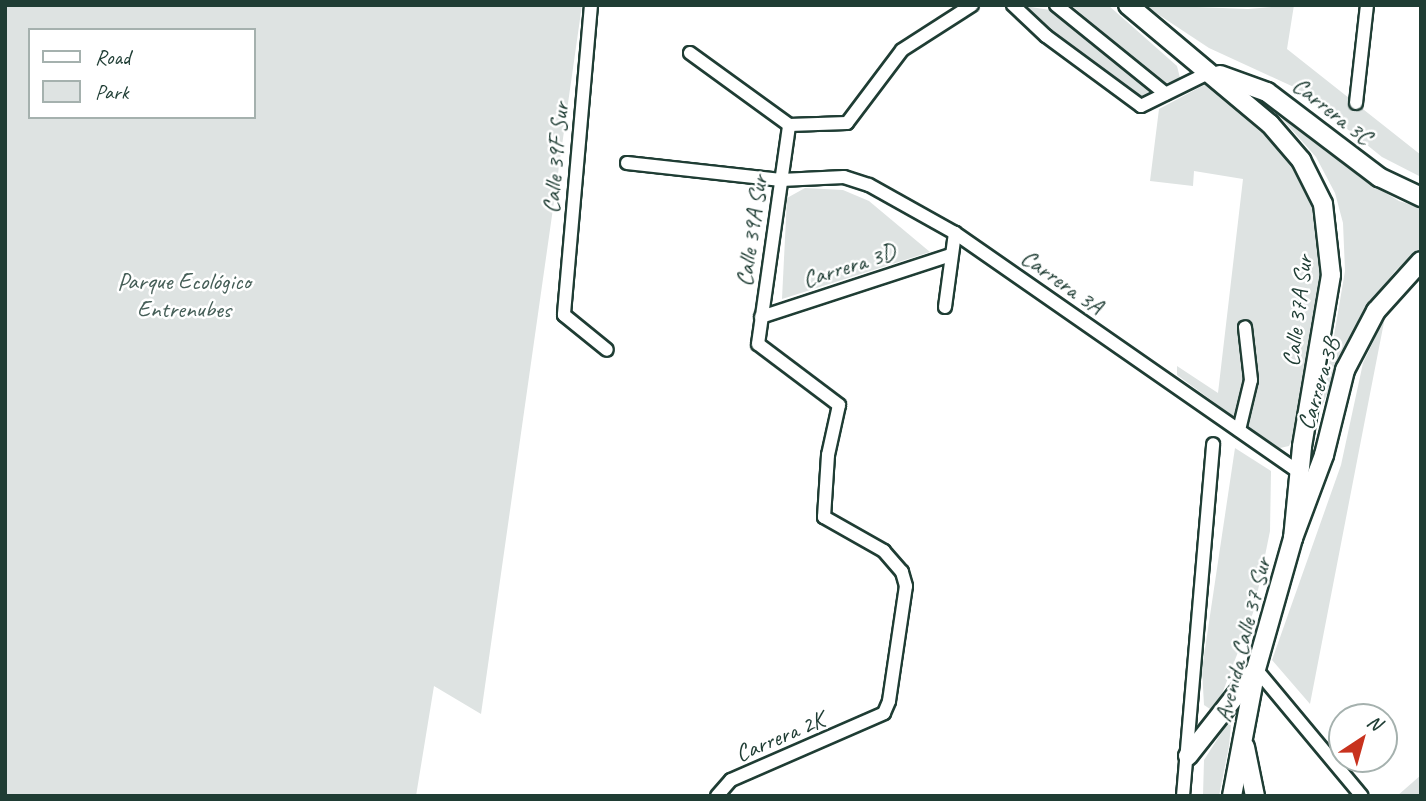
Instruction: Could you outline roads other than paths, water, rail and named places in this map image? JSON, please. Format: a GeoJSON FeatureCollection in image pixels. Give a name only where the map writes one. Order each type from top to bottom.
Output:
{"type":"FeatureCollection","features":[{"type":"Feature","properties":{"kind":"main road","name":"Calle 37A Sur"},"geometry":{"type":"LineString","coordinates":[[1128,5],[1270,124],[1301,160],[1314,182],[1328,226],[1329,297],[1300,473],[1293,538]]}},
{"type":"Feature","properties":{"kind":"main road","name":"Carrera 3C"},"geometry":{"type":"LineString","coordinates":[[1210,72],[1267,92],[1379,177],[1421,197]]}},
{"type":"Feature","properties":{"kind":"main road","name":"Carrera 3B"},"geometry":{"type":"LineString","coordinates":[[1293,538],[1324,455],[1354,348],[1393,289],[1421,261]]}},
{"type":"Feature","properties":{"kind":"main road","name":"Avenida Calle 37 Sur"},"geometry":{"type":"LineString","coordinates":[[1255,796],[1243,737],[1256,669],[1293,538]]}},
{"type":"Feature","properties":{"kind":"main road"},"geometry":{"type":"LineString","coordinates":[[1188,756],[1256,669]]}},
{"type":"Feature","properties":{"kind":"main road"},"geometry":{"type":"LineString","coordinates":[[1232,796],[1243,737]]}},
{"type":"Feature","properties":{"kind":"street","name":"Calle 39F Sur"},"geometry":{"type":"LineString","coordinates":[[591,5],[564,315],[607,350]]}},
{"type":"Feature","properties":{"kind":"street"},"geometry":{"type":"LineString","coordinates":[[690,53],[789,125],[847,123],[902,50],[972,5]]}},
{"type":"Feature","properties":{"kind":"street"},"geometry":{"type":"LineString","coordinates":[[1013,5],[1046,36],[1142,106],[1210,72]]}},
{"type":"Feature","properties":{"kind":"street"},"geometry":{"type":"LineString","coordinates":[[1056,5],[1166,94]]}},
{"type":"Feature","properties":{"kind":"street"},"geometry":{"type":"LineString","coordinates":[[1356,103],[1367,5]]}},
{"type":"Feature","properties":{"kind":"street","name":"Calle 39A Sur"},"geometry":{"type":"LineString","coordinates":[[789,125],[758,344],[839,405],[828,455],[824,517],[884,551],[902,572],[906,586]]}},
{"type":"Feature","properties":{"kind":"street","name":"Carrera 3A"},"geometry":{"type":"LineString","coordinates":[[627,163],[780,180],[844,177],[895,198],[955,233],[1300,473]]}},
{"type":"Feature","properties":{"kind":"street"},"geometry":{"type":"LineString","coordinates":[[944,307],[955,233]]}},
{"type":"Feature","properties":{"kind":"street","name":"Carrera 3D"},"geometry":{"type":"LineString","coordinates":[[761,317],[951,255]]}},
{"type":"Feature","properties":{"kind":"street"},"geometry":{"type":"LineString","coordinates":[[1238,430],[1251,380],[1245,327]]}},
{"type":"Feature","properties":{"kind":"street"},"geometry":{"type":"LineString","coordinates":[[1183,796],[1213,444]]}},
{"type":"Feature","properties":{"kind":"street","name":"Carrera 2K"},"geometry":{"type":"LineString","coordinates":[[719,792],[747,773],[881,716],[889,701],[906,586]]}},
{"type":"Feature","properties":{"kind":"street"},"geometry":{"type":"LineString","coordinates":[[1256,669],[1362,796]]}},
{"type":"Feature","properties":{"kind":"park label","name":"Parque Ecológico Entrenubes"},"geometry":{"type":"Point","coordinates":[184,296]}}]}
